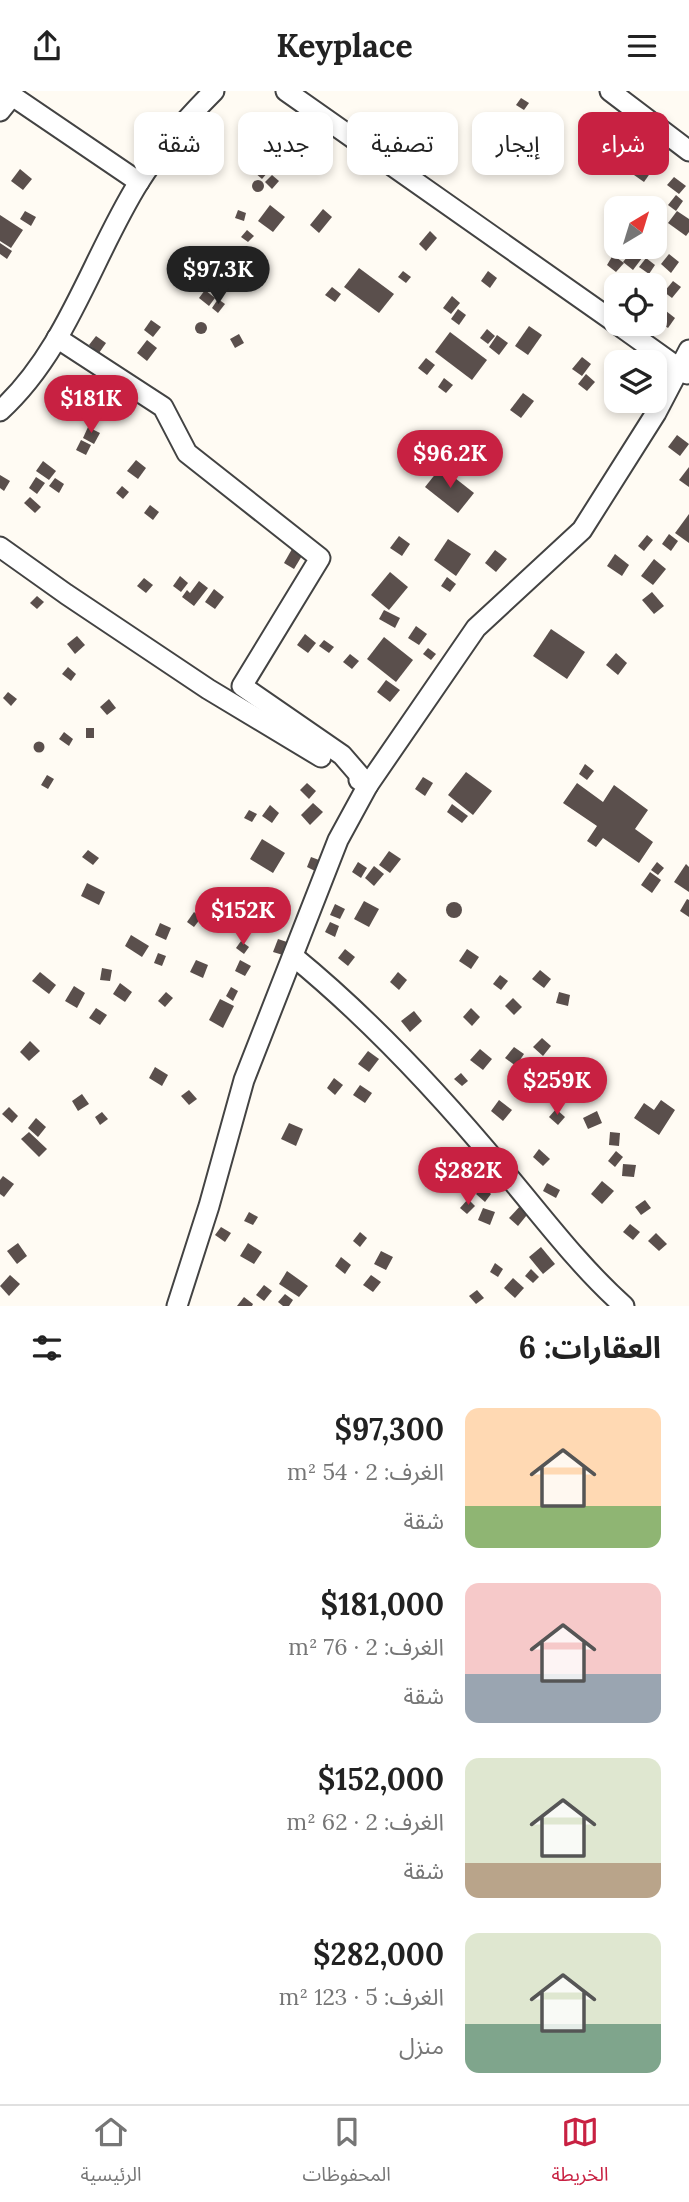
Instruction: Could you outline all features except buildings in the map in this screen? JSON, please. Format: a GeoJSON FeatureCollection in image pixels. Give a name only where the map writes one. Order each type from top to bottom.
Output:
{"type":"FeatureCollection","features":[{"type":"Feature","properties":{"kind":"street"},"geometry":{"type":"LineString","coordinates":[[0,411],[41,365],[139,182],[182,123],[214,91]]}},
{"type":"Feature","properties":{"kind":"street"},"geometry":{"type":"LineString","coordinates":[[286,91],[604,315]]}},
{"type":"Feature","properties":{"kind":"street"},"geometry":{"type":"LineString","coordinates":[[610,91],[689,151]]}},
{"type":"Feature","properties":{"kind":"street"},"geometry":{"type":"LineString","coordinates":[[5,99],[139,182]]}},
{"type":"Feature","properties":{"kind":"street"},"geometry":{"type":"LineString","coordinates":[[177,1306],[209,1206],[244,1080],[338,840],[368,785],[476,628],[582,530],[685,364],[638,336]]}},
{"type":"Feature","properties":{"kind":"street"},"geometry":{"type":"LineString","coordinates":[[57,338],[163,407],[187,453],[320,558],[242,686],[342,755],[368,785]]}},
{"type":"Feature","properties":{"kind":"street"},"geometry":{"type":"LineString","coordinates":[[0,547],[208,689],[368,785]]}},
{"type":"Feature","properties":{"kind":"street"},"geometry":{"type":"LineString","coordinates":[[293,956],[341,995],[398,1053],[624,1306]]}}]}
